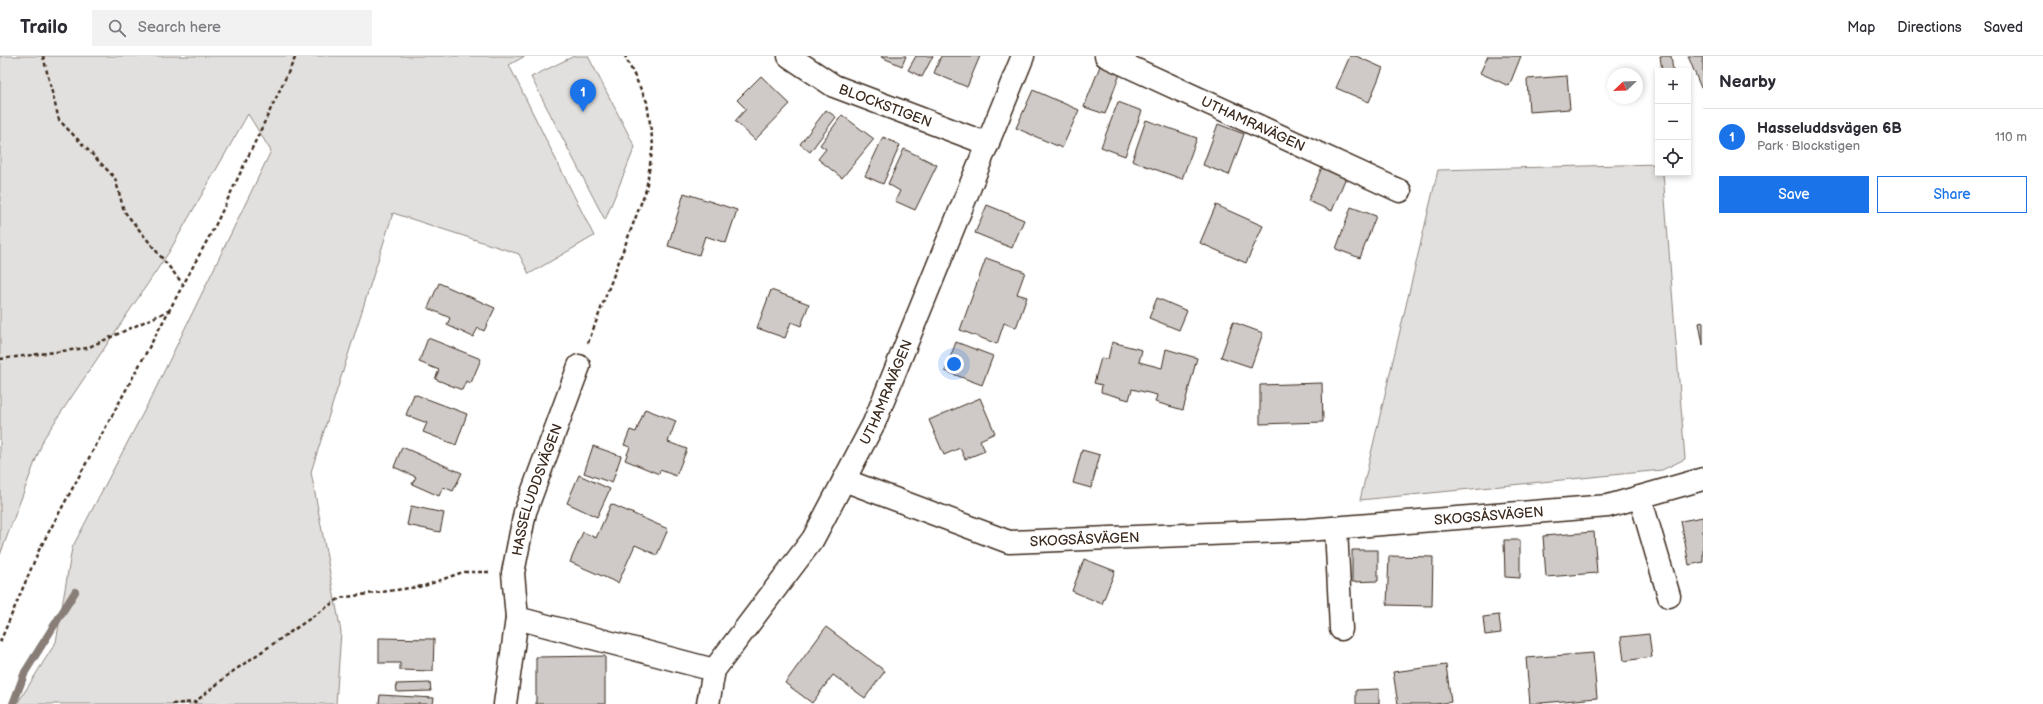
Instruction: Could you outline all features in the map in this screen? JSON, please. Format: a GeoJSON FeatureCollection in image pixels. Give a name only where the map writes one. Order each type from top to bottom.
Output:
{"type":"FeatureCollection","features":[{"type":"Feature","properties":{"kind":"street","name":"BLOCKSTIGEN"},"geometry":{"type":"LineString","coordinates":[[789,56],[834,86],[988,144]]}},
{"type":"Feature","properties":{"kind":"street","name":"UTHAMRAVÄGEN"},"geometry":{"type":"LineString","coordinates":[[708,704],[714,670],[813,538],[874,423],[1023,56]]}},
{"type":"Feature","properties":{"kind":"street","name":"UTHAMRAVÄGEN"},"geometry":{"type":"LineString","coordinates":[[1106,56],[1400,191]]}},
{"type":"Feature","properties":{"kind":"street","name":"HASSELUDDSVÄGEN"},"geometry":{"type":"LineString","coordinates":[[505,704],[517,618],[513,573],[525,512],[579,366]]}},
{"type":"Feature","properties":{"kind":"street","name":"SKOGSÅSVÄGEN"},"geometry":{"type":"LineString","coordinates":[[844,480],[1009,542],[1336,528],[1608,506],[1703,479]]}},
{"type":"Feature","properties":{"kind":"street"},"geometry":{"type":"LineString","coordinates":[[1640,497],[1669,596]]}},
{"type":"Feature","properties":{"kind":"street"},"geometry":{"type":"LineString","coordinates":[[1336,528],[1341,629]]}},
{"type":"Feature","properties":{"kind":"street"},"geometry":{"type":"LineString","coordinates":[[517,618],[714,670]]}},
{"type":"Feature","properties":{"kind":"path"},"geometry":{"type":"LineString","coordinates":[[43,56],[59,120],[115,178],[124,211],[183,284]]}},
{"type":"Feature","properties":{"kind":"path"},"geometry":{"type":"LineString","coordinates":[[0,642],[39,550],[215,226],[296,56]]}},
{"type":"Feature","properties":{"kind":"path"},"geometry":{"type":"LineString","coordinates":[[579,366],[646,190],[653,145],[647,102],[625,56]]}},
{"type":"Feature","properties":{"kind":"path"},"geometry":{"type":"LineString","coordinates":[[0,359],[87,348],[169,310]]}},
{"type":"Feature","properties":{"kind":"path"},"geometry":{"type":"LineString","coordinates":[[172,704],[196,702],[232,672],[340,598],[424,586],[463,572],[513,573]]}},
{"type":"Feature","properties":{"kind":"shaded area"},"geometry":{"type":"Polygon","coordinates":[[[0,56],[525,56],[509,65],[594,236],[529,274],[519,254],[393,213],[311,472],[341,632],[336,704],[17,704],[56,642],[72,548],[153,394],[271,151],[248,114],[169,252],[44,438],[0,555],[0,56]]]}},
{"type":"Feature","properties":{"kind":"shaded area"},"geometry":{"type":"Polygon","coordinates":[[[574,56],[588,56],[635,147],[605,220],[531,77],[574,56]]]}},
{"type":"Feature","properties":{"kind":"shaded area"},"geometry":{"type":"Polygon","coordinates":[[[1655,164],[1655,176],[1663,176],[1685,459],[1662,470],[1360,500],[1438,170],[1655,164]]]}},
{"type":"Feature","properties":{"kind":"building"},"geometry":{"type":"Polygon","coordinates":[[[906,56],[902,66],[881,57],[906,56]]]}},
{"type":"Feature","properties":{"kind":"building"},"geometry":{"type":"Polygon","coordinates":[[[916,56],[933,56],[922,77],[908,70],[916,56]]]}},
{"type":"Feature","properties":{"kind":"building"},"geometry":{"type":"Polygon","coordinates":[[[941,56],[980,56],[967,87],[934,73],[941,56]]]}},
{"type":"Feature","properties":{"kind":"building"},"geometry":{"type":"Polygon","coordinates":[[[1350,56],[1356,56],[1383,68],[1369,102],[1336,88],[1350,56]]]}},
{"type":"Feature","properties":{"kind":"building"},"geometry":{"type":"Polygon","coordinates":[[[1488,56],[1521,56],[1509,86],[1480,73],[1488,56]]]}},
{"type":"Feature","properties":{"kind":"building"},"geometry":{"type":"Polygon","coordinates":[[[1660,56],[1671,56],[1673,68],[1662,68],[1660,56]]]}},
{"type":"Feature","properties":{"kind":"building"},"geometry":{"type":"Polygon","coordinates":[[[1688,56],[1703,56],[1703,87],[1701,88],[1688,56]]]}},
{"type":"Feature","properties":{"kind":"building"},"geometry":{"type":"Polygon","coordinates":[[[1100,66],[1120,74],[1105,114],[1084,107],[1100,66]]]}},
{"type":"Feature","properties":{"kind":"building"},"geometry":{"type":"Polygon","coordinates":[[[761,76],[790,104],[755,140],[735,121],[746,109],[737,100],[761,76]]]}},
{"type":"Feature","properties":{"kind":"building"},"geometry":{"type":"Polygon","coordinates":[[[1567,76],[1570,109],[1529,112],[1527,79],[1567,76]]]}},
{"type":"Feature","properties":{"kind":"building"},"geometry":{"type":"Polygon","coordinates":[[[1033,90],[1079,110],[1062,148],[1016,128],[1033,90]]]}},
{"type":"Feature","properties":{"kind":"building"},"geometry":{"type":"Polygon","coordinates":[[[1118,102],[1142,111],[1125,156],[1101,147],[1118,102]]]}},
{"type":"Feature","properties":{"kind":"building"},"geometry":{"type":"Polygon","coordinates":[[[826,110],[836,117],[810,152],[800,144],[826,110]]]}},
{"type":"Feature","properties":{"kind":"building"},"geometry":{"type":"Polygon","coordinates":[[[842,115],[874,139],[842,178],[818,159],[826,149],[820,145],[842,115]]]}},
{"type":"Feature","properties":{"kind":"building"},"geometry":{"type":"Polygon","coordinates":[[[1146,120],[1197,138],[1182,179],[1132,161],[1146,120]]]}},
{"type":"Feature","properties":{"kind":"building"},"geometry":{"type":"Polygon","coordinates":[[[1218,124],[1244,134],[1229,175],[1203,165],[1218,124]]]}},
{"type":"Feature","properties":{"kind":"building"},"geometry":{"type":"Polygon","coordinates":[[[883,137],[900,145],[883,184],[865,176],[883,137]]]}},
{"type":"Feature","properties":{"kind":"building"},"geometry":{"type":"Polygon","coordinates":[[[904,149],[937,165],[915,210],[895,201],[900,191],[888,184],[904,149]]]}},
{"type":"Feature","properties":{"kind":"building"},"geometry":{"type":"Polygon","coordinates":[[[1322,167],[1346,177],[1332,211],[1308,201],[1322,167]]]}},
{"type":"Feature","properties":{"kind":"building"},"geometry":{"type":"Polygon","coordinates":[[[684,193],[737,210],[726,243],[705,236],[699,255],[668,246],[684,193]]]}},
{"type":"Feature","properties":{"kind":"building"},"geometry":{"type":"Polygon","coordinates":[[[987,205],[1024,220],[1012,248],[975,233],[987,205]]]}},
{"type":"Feature","properties":{"kind":"building"},"geometry":{"type":"Polygon","coordinates":[[[1216,205],[1263,226],[1246,263],[1200,243],[1216,205]]]}},
{"type":"Feature","properties":{"kind":"building"},"geometry":{"type":"Polygon","coordinates":[[[1351,207],[1376,216],[1360,258],[1336,249],[1351,207]]]}},
{"type":"Feature","properties":{"kind":"building"},"geometry":{"type":"Polygon","coordinates":[[[986,258],[1025,272],[1017,294],[1027,297],[1016,328],[1004,323],[997,344],[960,330],[986,258]]]}},
{"type":"Feature","properties":{"kind":"building"},"geometry":{"type":"Polygon","coordinates":[[[439,283],[495,308],[484,331],[478,328],[473,337],[447,325],[450,318],[428,308],[439,283]]]}},
{"type":"Feature","properties":{"kind":"building"},"geometry":{"type":"Polygon","coordinates":[[[771,290],[809,304],[801,326],[791,322],[785,338],[757,328],[771,290]]]}},
{"type":"Feature","properties":{"kind":"building"},"geometry":{"type":"Polygon","coordinates":[[[1157,298],[1187,311],[1179,330],[1149,318],[1157,298]]]}},
{"type":"Feature","properties":{"kind":"building"},"geometry":{"type":"Polygon","coordinates":[[[1233,322],[1263,333],[1251,367],[1221,357],[1233,322]]]}},
{"type":"Feature","properties":{"kind":"building"},"geometry":{"type":"Polygon","coordinates":[[[1703,322],[1703,345],[1699,323],[1703,322]]]}},
{"type":"Feature","properties":{"kind":"building"},"geometry":{"type":"Polygon","coordinates":[[[428,338],[481,359],[471,383],[466,381],[462,390],[435,379],[439,370],[419,362],[428,338]]]}},
{"type":"Feature","properties":{"kind":"building"},"geometry":{"type":"Polygon","coordinates":[[[956,342],[993,356],[982,385],[945,371],[956,342]]]}},
{"type":"Feature","properties":{"kind":"building"},"geometry":{"type":"Polygon","coordinates":[[[1112,342],[1142,350],[1139,362],[1162,368],[1166,349],[1197,358],[1183,410],[1155,402],[1157,395],[1132,389],[1129,400],[1101,392],[1102,385],[1094,383],[1101,358],[1108,359],[1112,342]]]}},
{"type":"Feature","properties":{"kind":"building"},"geometry":{"type":"Polygon","coordinates":[[[1322,383],[1323,422],[1260,424],[1260,385],[1322,383]]]}},
{"type":"Feature","properties":{"kind":"building"},"geometry":{"type":"Polygon","coordinates":[[[414,394],[467,414],[456,445],[423,432],[427,423],[406,415],[414,394]]]}},
{"type":"Feature","properties":{"kind":"building"},"geometry":{"type":"Polygon","coordinates":[[[980,398],[995,433],[980,440],[985,451],[965,459],[960,448],[944,455],[929,420],[980,398]]]}},
{"type":"Feature","properties":{"kind":"building"},"geometry":{"type":"Polygon","coordinates":[[[645,409],[676,421],[668,442],[687,449],[676,476],[660,470],[659,474],[625,460],[630,447],[624,445],[630,430],[636,432],[645,409]]]}},
{"type":"Feature","properties":{"kind":"building"},"geometry":{"type":"Polygon","coordinates":[[[593,446],[621,456],[612,483],[584,473],[593,446]]]}},
{"type":"Feature","properties":{"kind":"building"},"geometry":{"type":"Polygon","coordinates":[[[402,447],[462,473],[453,491],[443,487],[439,496],[412,484],[416,477],[394,467],[402,447]]]}},
{"type":"Feature","properties":{"kind":"building"},"geometry":{"type":"Polygon","coordinates":[[[1082,450],[1100,455],[1091,488],[1073,483],[1082,450]]]}},
{"type":"Feature","properties":{"kind":"building"},"geometry":{"type":"Polygon","coordinates":[[[579,475],[610,489],[597,517],[567,503],[579,475]]]}},
{"type":"Feature","properties":{"kind":"building"},"geometry":{"type":"Polygon","coordinates":[[[611,504],[668,529],[657,555],[635,545],[618,583],[570,562],[583,532],[596,538],[611,504]]]}},
{"type":"Feature","properties":{"kind":"building"},"geometry":{"type":"Polygon","coordinates":[[[411,506],[444,513],[440,532],[407,525],[411,506]]]}},
{"type":"Feature","properties":{"kind":"building"},"geometry":{"type":"Polygon","coordinates":[[[1703,517],[1703,562],[1689,565],[1681,521],[1703,517]]]}},
{"type":"Feature","properties":{"kind":"building"},"geometry":{"type":"Polygon","coordinates":[[[1594,532],[1597,573],[1546,577],[1543,536],[1594,532]]]}},
{"type":"Feature","properties":{"kind":"building"},"geometry":{"type":"Polygon","coordinates":[[[1504,540],[1520,540],[1520,578],[1505,577],[1504,540]]]}},
{"type":"Feature","properties":{"kind":"building"},"geometry":{"type":"Polygon","coordinates":[[[1352,550],[1378,550],[1378,581],[1352,582],[1352,550]]]}},
{"type":"Feature","properties":{"kind":"building"},"geometry":{"type":"Polygon","coordinates":[[[1389,556],[1433,557],[1432,606],[1387,605],[1389,556]]]}},
{"type":"Feature","properties":{"kind":"building"},"geometry":{"type":"Polygon","coordinates":[[[1084,559],[1115,571],[1102,604],[1072,591],[1084,559]]]}},
{"type":"Feature","properties":{"kind":"building"},"geometry":{"type":"Polygon","coordinates":[[[1499,615],[1501,633],[1485,635],[1483,617],[1499,615]]]}},
{"type":"Feature","properties":{"kind":"building"},"geometry":{"type":"Polygon","coordinates":[[[826,627],[885,671],[865,698],[833,675],[812,703],[785,683],[826,627]]]}},
{"type":"Feature","properties":{"kind":"building"},"geometry":{"type":"Polygon","coordinates":[[[1649,634],[1652,657],[1624,661],[1621,637],[1649,634]]]}},
{"type":"Feature","properties":{"kind":"building"},"geometry":{"type":"Polygon","coordinates":[[[379,638],[434,639],[433,671],[400,670],[400,663],[379,663],[379,638]]]}},
{"type":"Feature","properties":{"kind":"building"},"geometry":{"type":"Polygon","coordinates":[[[1593,653],[1597,698],[1530,704],[1526,658],[1593,653]]]}},
{"type":"Feature","properties":{"kind":"building"},"geometry":{"type":"Polygon","coordinates":[[[605,656],[605,704],[536,704],[536,657],[605,656]]]}},
{"type":"Feature","properties":{"kind":"building"},"geometry":{"type":"Polygon","coordinates":[[[1446,665],[1451,702],[1435,704],[1398,704],[1393,672],[1446,665]]]}},
{"type":"Feature","properties":{"kind":"building"},"geometry":{"type":"Polygon","coordinates":[[[430,683],[431,691],[397,692],[396,684],[430,683]]]}},
{"type":"Feature","properties":{"kind":"building"},"geometry":{"type":"Polygon","coordinates":[[[1379,689],[1379,704],[1356,704],[1356,690],[1379,689]]]}},
{"type":"Feature","properties":{"kind":"building"},"geometry":{"type":"Polygon","coordinates":[[[380,695],[434,698],[433,704],[379,704],[380,695]]]}},
{"type":"Feature","properties":{"kind":"waterway"},"geometry":{"type":"LineString","coordinates":[[13,704],[25,672],[75,592]]}},
{"type":"Feature","properties":{"kind":"place","name":"Hasseluddsvägen 6B"},"geometry":{"type":"Point","coordinates":[583,112]}}]}
